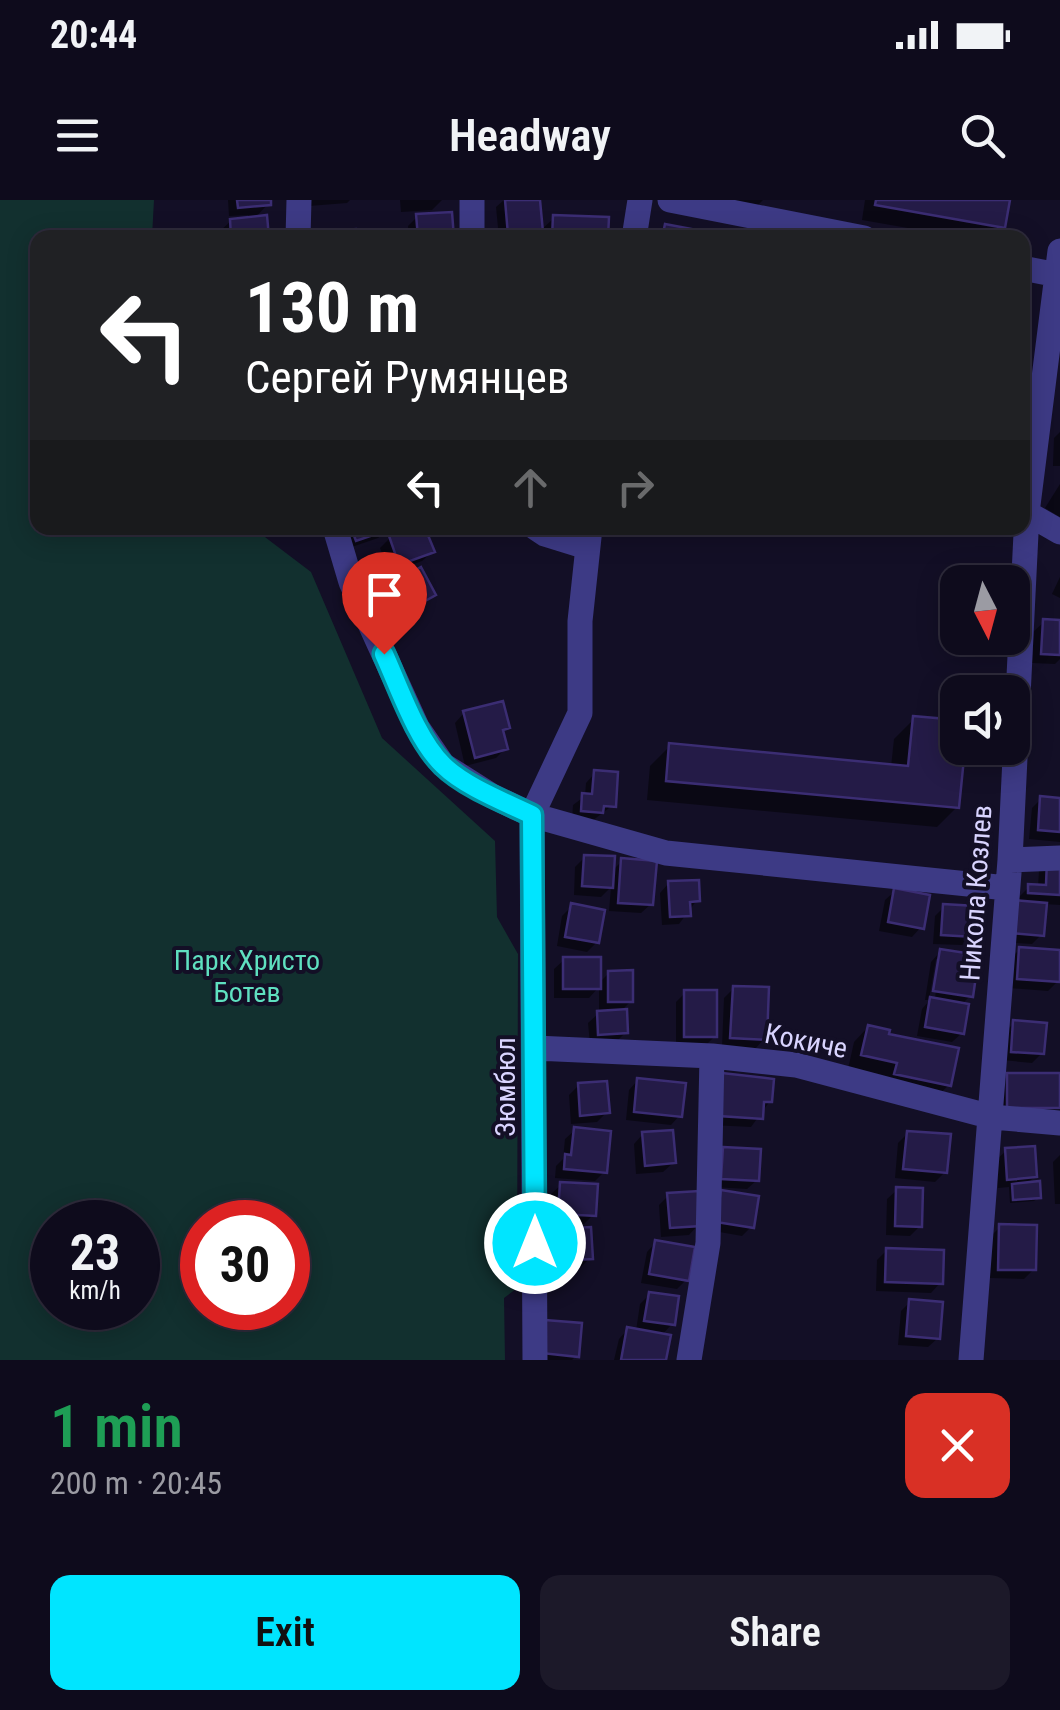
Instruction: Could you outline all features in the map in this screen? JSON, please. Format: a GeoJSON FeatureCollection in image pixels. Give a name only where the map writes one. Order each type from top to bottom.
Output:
{"type":"FeatureCollection","features":[{"type":"Feature","properties":{"kind":"street"},"geometry":{"type":"LineString","coordinates":[[298,200],[298,230]]}},
{"type":"Feature","properties":{"kind":"street"},"geometry":{"type":"LineString","coordinates":[[472,200],[472,230]]}},
{"type":"Feature","properties":{"kind":"street"},"geometry":{"type":"LineString","coordinates":[[635,230],[640,200]]}},
{"type":"Feature","properties":{"kind":"street"},"geometry":{"type":"LineString","coordinates":[[670,200],[823,230]]}},
{"type":"Feature","properties":{"kind":"street"},"geometry":{"type":"LineString","coordinates":[[1030,267],[1059,263]]}},
{"type":"Feature","properties":{"kind":"street","name":"Никола Козлев"},"geometry":{"type":"LineString","coordinates":[[1030,490],[1059,263]]}},
{"type":"Feature","properties":{"kind":"street"},"geometry":{"type":"LineString","coordinates":[[1030,515],[1060,532]]}},
{"type":"Feature","properties":{"kind":"street"},"geometry":{"type":"LineString","coordinates":[[338,535],[351,582],[418,727],[443,765],[492,796],[532,815],[666,853],[1007,888]]}},
{"type":"Feature","properties":{"kind":"street"},"geometry":{"type":"LineString","coordinates":[[532,815],[580,712],[580,621],[588,537],[559,535]]}},
{"type":"Feature","properties":{"kind":"street","name":"Никола Козлев"},"geometry":{"type":"LineString","coordinates":[[971,1360],[1010,860],[1026,535]]}},
{"type":"Feature","properties":{"kind":"street","name":"Зюмбюл"},"geometry":{"type":"LineString","coordinates":[[532,815],[535,1360]]}},
{"type":"Feature","properties":{"kind":"street"},"geometry":{"type":"LineString","coordinates":[[1010,860],[1060,858]]}},
{"type":"Feature","properties":{"kind":"street","name":"Кокиче"},"geometry":{"type":"LineString","coordinates":[[535,1048],[712,1056],[796,1065],[992,1116],[1060,1123]]}},
{"type":"Feature","properties":{"kind":"street"},"geometry":{"type":"LineString","coordinates":[[689,1360],[708,1243],[712,1056]]}},
{"type":"Feature","properties":{"kind":"green space","name":"Парк Христо Ботев"},"geometry":{"type":"Polygon","coordinates":[[[0,200],[154,200],[152,230],[30,230],[30,535],[262,535],[311,572],[382,738],[495,841],[497,917],[518,954],[517,1288],[504,1298],[505,1360],[0,1360],[0,200]]]}},
{"type":"Feature","properties":{"kind":"building"},"geometry":{"type":"Polygon","coordinates":[[[237,200],[271,200],[271,205],[238,208],[237,200]]]}},
{"type":"Feature","properties":{"kind":"building"},"geometry":{"type":"Polygon","coordinates":[[[505,200],[540,200],[543,230],[508,230],[505,200]]]}},
{"type":"Feature","properties":{"kind":"building"},"geometry":{"type":"Polygon","coordinates":[[[876,200],[1010,200],[1005,228],[875,205],[876,200]]]}},
{"type":"Feature","properties":{"kind":"building"},"geometry":{"type":"Polygon","coordinates":[[[452,212],[453,230],[417,230],[416,214],[452,212]]]}},
{"type":"Feature","properties":{"kind":"building"},"geometry":{"type":"Polygon","coordinates":[[[267,215],[268,230],[231,230],[230,219],[267,215]]]}},
{"type":"Feature","properties":{"kind":"building"},"geometry":{"type":"Polygon","coordinates":[[[553,215],[609,217],[608,230],[552,230],[553,215]]]}},
{"type":"Feature","properties":{"kind":"building"},"geometry":{"type":"Polygon","coordinates":[[[665,224],[697,230],[664,230],[665,224]]]}},
{"type":"Feature","properties":{"kind":"building"},"geometry":{"type":"Polygon","coordinates":[[[428,535],[435,552],[399,565],[389,536],[428,535]]]}},
{"type":"Feature","properties":{"kind":"building"},"geometry":{"type":"Polygon","coordinates":[[[421,567],[436,595],[401,614],[386,586],[421,567]]]}},
{"type":"Feature","properties":{"kind":"building"},"geometry":{"type":"Polygon","coordinates":[[[1043,619],[1060,620],[1060,655],[1041,654],[1043,619]]]}},
{"type":"Feature","properties":{"kind":"building"},"geometry":{"type":"Polygon","coordinates":[[[503,701],[510,728],[503,730],[508,749],[475,758],[463,711],[503,701]]]}},
{"type":"Feature","properties":{"kind":"building"},"geometry":{"type":"Polygon","coordinates":[[[913,716],[940,718],[940,765],[963,765],[959,808],[666,781],[669,743],[908,766],[913,716]]]}},
{"type":"Feature","properties":{"kind":"building"},"geometry":{"type":"Polygon","coordinates":[[[594,770],[618,772],[616,807],[604,806],[603,813],[581,811],[582,793],[592,794],[594,770]]]}},
{"type":"Feature","properties":{"kind":"building"},"geometry":{"type":"Polygon","coordinates":[[[1040,796],[1060,798],[1060,832],[1038,830],[1040,796]]]}},
{"type":"Feature","properties":{"kind":"building"},"geometry":{"type":"Polygon","coordinates":[[[584,855],[615,856],[613,888],[582,886],[584,855]]]}},
{"type":"Feature","properties":{"kind":"building"},"geometry":{"type":"Polygon","coordinates":[[[621,858],[657,861],[653,905],[618,903],[621,858]]]}},
{"type":"Feature","properties":{"kind":"building"},"geometry":{"type":"Polygon","coordinates":[[[1047,859],[1060,860],[1060,895],[1028,893],[1028,884],[1046,885],[1047,859]]]}},
{"type":"Feature","properties":{"kind":"building"},"geometry":{"type":"Polygon","coordinates":[[[699,880],[700,901],[690,902],[691,916],[670,917],[668,881],[699,880]]]}},
{"type":"Feature","properties":{"kind":"building"},"geometry":{"type":"Polygon","coordinates":[[[894,888],[930,895],[924,929],[888,922],[894,888]]]}},
{"type":"Feature","properties":{"kind":"building"},"geometry":{"type":"Polygon","coordinates":[[[1012,900],[1047,903],[1044,936],[1010,933],[1012,900]]]}},
{"type":"Feature","properties":{"kind":"building"},"geometry":{"type":"Polygon","coordinates":[[[571,903],[605,910],[599,943],[565,937],[571,903]]]}},
{"type":"Feature","properties":{"kind":"building"},"geometry":{"type":"Polygon","coordinates":[[[943,904],[976,906],[974,937],[941,935],[943,904]]]}},
{"type":"Feature","properties":{"kind":"building"},"geometry":{"type":"Polygon","coordinates":[[[1019,947],[1060,950],[1060,982],[1017,979],[1019,947]]]}},
{"type":"Feature","properties":{"kind":"building"},"geometry":{"type":"Polygon","coordinates":[[[940,949],[979,955],[973,997],[933,991],[940,949]]]}},
{"type":"Feature","properties":{"kind":"building"},"geometry":{"type":"Polygon","coordinates":[[[563,957],[601,957],[601,989],[563,989],[563,957]]]}},
{"type":"Feature","properties":{"kind":"building"},"geometry":{"type":"Polygon","coordinates":[[[633,970],[633,1002],[608,1002],[608,971],[633,970]]]}},
{"type":"Feature","properties":{"kind":"building"},"geometry":{"type":"Polygon","coordinates":[[[733,986],[769,987],[767,1040],[730,1038],[733,986]]]}},
{"type":"Feature","properties":{"kind":"building"},"geometry":{"type":"Polygon","coordinates":[[[684,990],[717,990],[717,1037],[684,1037],[684,990]]]}},
{"type":"Feature","properties":{"kind":"building"},"geometry":{"type":"Polygon","coordinates":[[[930,997],[969,1004],[964,1034],[925,1027],[930,997]]]}},
{"type":"Feature","properties":{"kind":"building"},"geometry":{"type":"Polygon","coordinates":[[[627,1009],[628,1033],[598,1035],[597,1011],[627,1009]]]}},
{"type":"Feature","properties":{"kind":"building"},"geometry":{"type":"Polygon","coordinates":[[[1013,1020],[1047,1023],[1044,1054],[1011,1052],[1013,1020]]]}},
{"type":"Feature","properties":{"kind":"building"},"geometry":{"type":"Polygon","coordinates":[[[868,1025],[890,1030],[889,1034],[959,1048],[951,1086],[894,1074],[897,1063],[861,1055],[868,1025]]]}},
{"type":"Feature","properties":{"kind":"building"},"geometry":{"type":"Polygon","coordinates":[[[722,1073],[774,1079],[772,1102],[764,1102],[763,1119],[719,1116],[722,1073]]]}},
{"type":"Feature","properties":{"kind":"building"},"geometry":{"type":"Polygon","coordinates":[[[1007,1073],[1060,1073],[1060,1108],[1007,1108],[1007,1073]]]}},
{"type":"Feature","properties":{"kind":"building"},"geometry":{"type":"Polygon","coordinates":[[[637,1078],[686,1083],[682,1117],[634,1112],[637,1078]]]}},
{"type":"Feature","properties":{"kind":"building"},"geometry":{"type":"Polygon","coordinates":[[[607,1081],[610,1113],[580,1116],[578,1083],[607,1081]]]}},
{"type":"Feature","properties":{"kind":"building"},"geometry":{"type":"Polygon","coordinates":[[[574,1127],[611,1131],[607,1173],[564,1169],[565,1154],[571,1155],[574,1127]]]}},
{"type":"Feature","properties":{"kind":"building"},"geometry":{"type":"Polygon","coordinates":[[[673,1130],[676,1163],[645,1166],[642,1132],[673,1130]]]}},
{"type":"Feature","properties":{"kind":"building"},"geometry":{"type":"Polygon","coordinates":[[[907,1131],[951,1134],[947,1173],[903,1169],[907,1131]]]}},
{"type":"Feature","properties":{"kind":"building"},"geometry":{"type":"Polygon","coordinates":[[[1035,1146],[1037,1177],[1007,1180],[1005,1148],[1035,1146]]]}},
{"type":"Feature","properties":{"kind":"building"},"geometry":{"type":"Polygon","coordinates":[[[723,1147],[761,1149],[759,1181],[721,1179],[723,1147]]]}},
{"type":"Feature","properties":{"kind":"building"},"geometry":{"type":"Polygon","coordinates":[[[1040,1181],[1041,1198],[1013,1200],[1012,1184],[1040,1181]]]}},
{"type":"Feature","properties":{"kind":"building"},"geometry":{"type":"Polygon","coordinates":[[[560,1182],[598,1184],[596,1216],[558,1214],[560,1182]]]}},
{"type":"Feature","properties":{"kind":"building"},"geometry":{"type":"Polygon","coordinates":[[[896,1187],[923,1188],[922,1227],[895,1226],[896,1187]]]}},
{"type":"Feature","properties":{"kind":"building"},"geometry":{"type":"Polygon","coordinates":[[[721,1190],[759,1196],[754,1228],[716,1222],[721,1190]]]}},
{"type":"Feature","properties":{"kind":"building"},"geometry":{"type":"Polygon","coordinates":[[[699,1191],[701,1226],[670,1228],[667,1193],[699,1191]]]}},
{"type":"Feature","properties":{"kind":"building"},"geometry":{"type":"Polygon","coordinates":[[[999,1224],[1037,1225],[1036,1270],[998,1270],[999,1224]]]}},
{"type":"Feature","properties":{"kind":"building"},"geometry":{"type":"Polygon","coordinates":[[[591,1227],[593,1259],[555,1261],[553,1229],[591,1227]]]}},
{"type":"Feature","properties":{"kind":"building"},"geometry":{"type":"Polygon","coordinates":[[[655,1240],[695,1247],[689,1281],[649,1274],[655,1240]]]}},
{"type":"Feature","properties":{"kind":"building"},"geometry":{"type":"Polygon","coordinates":[[[886,1248],[944,1250],[943,1284],[885,1282],[886,1248]]]}},
{"type":"Feature","properties":{"kind":"building"},"geometry":{"type":"Polygon","coordinates":[[[649,1292],[679,1296],[675,1325],[644,1321],[649,1292]]]}},
{"type":"Feature","properties":{"kind":"building"},"geometry":{"type":"Polygon","coordinates":[[[909,1299],[943,1302],[940,1339],[906,1336],[909,1299]]]}},
{"type":"Feature","properties":{"kind":"building"},"geometry":{"type":"Polygon","coordinates":[[[545,1320],[582,1323],[579,1357],[541,1353],[545,1320]]]}},
{"type":"Feature","properties":{"kind":"building"},"geometry":{"type":"Polygon","coordinates":[[[627,1327],[671,1335],[666,1360],[621,1360],[627,1327]]]}},
{"type":"Feature","properties":{"kind":"route"},"geometry":{"type":"LineString","coordinates":[[384,654],[418,727],[443,765],[492,796],[532,815],[535,1243]]}}]}
